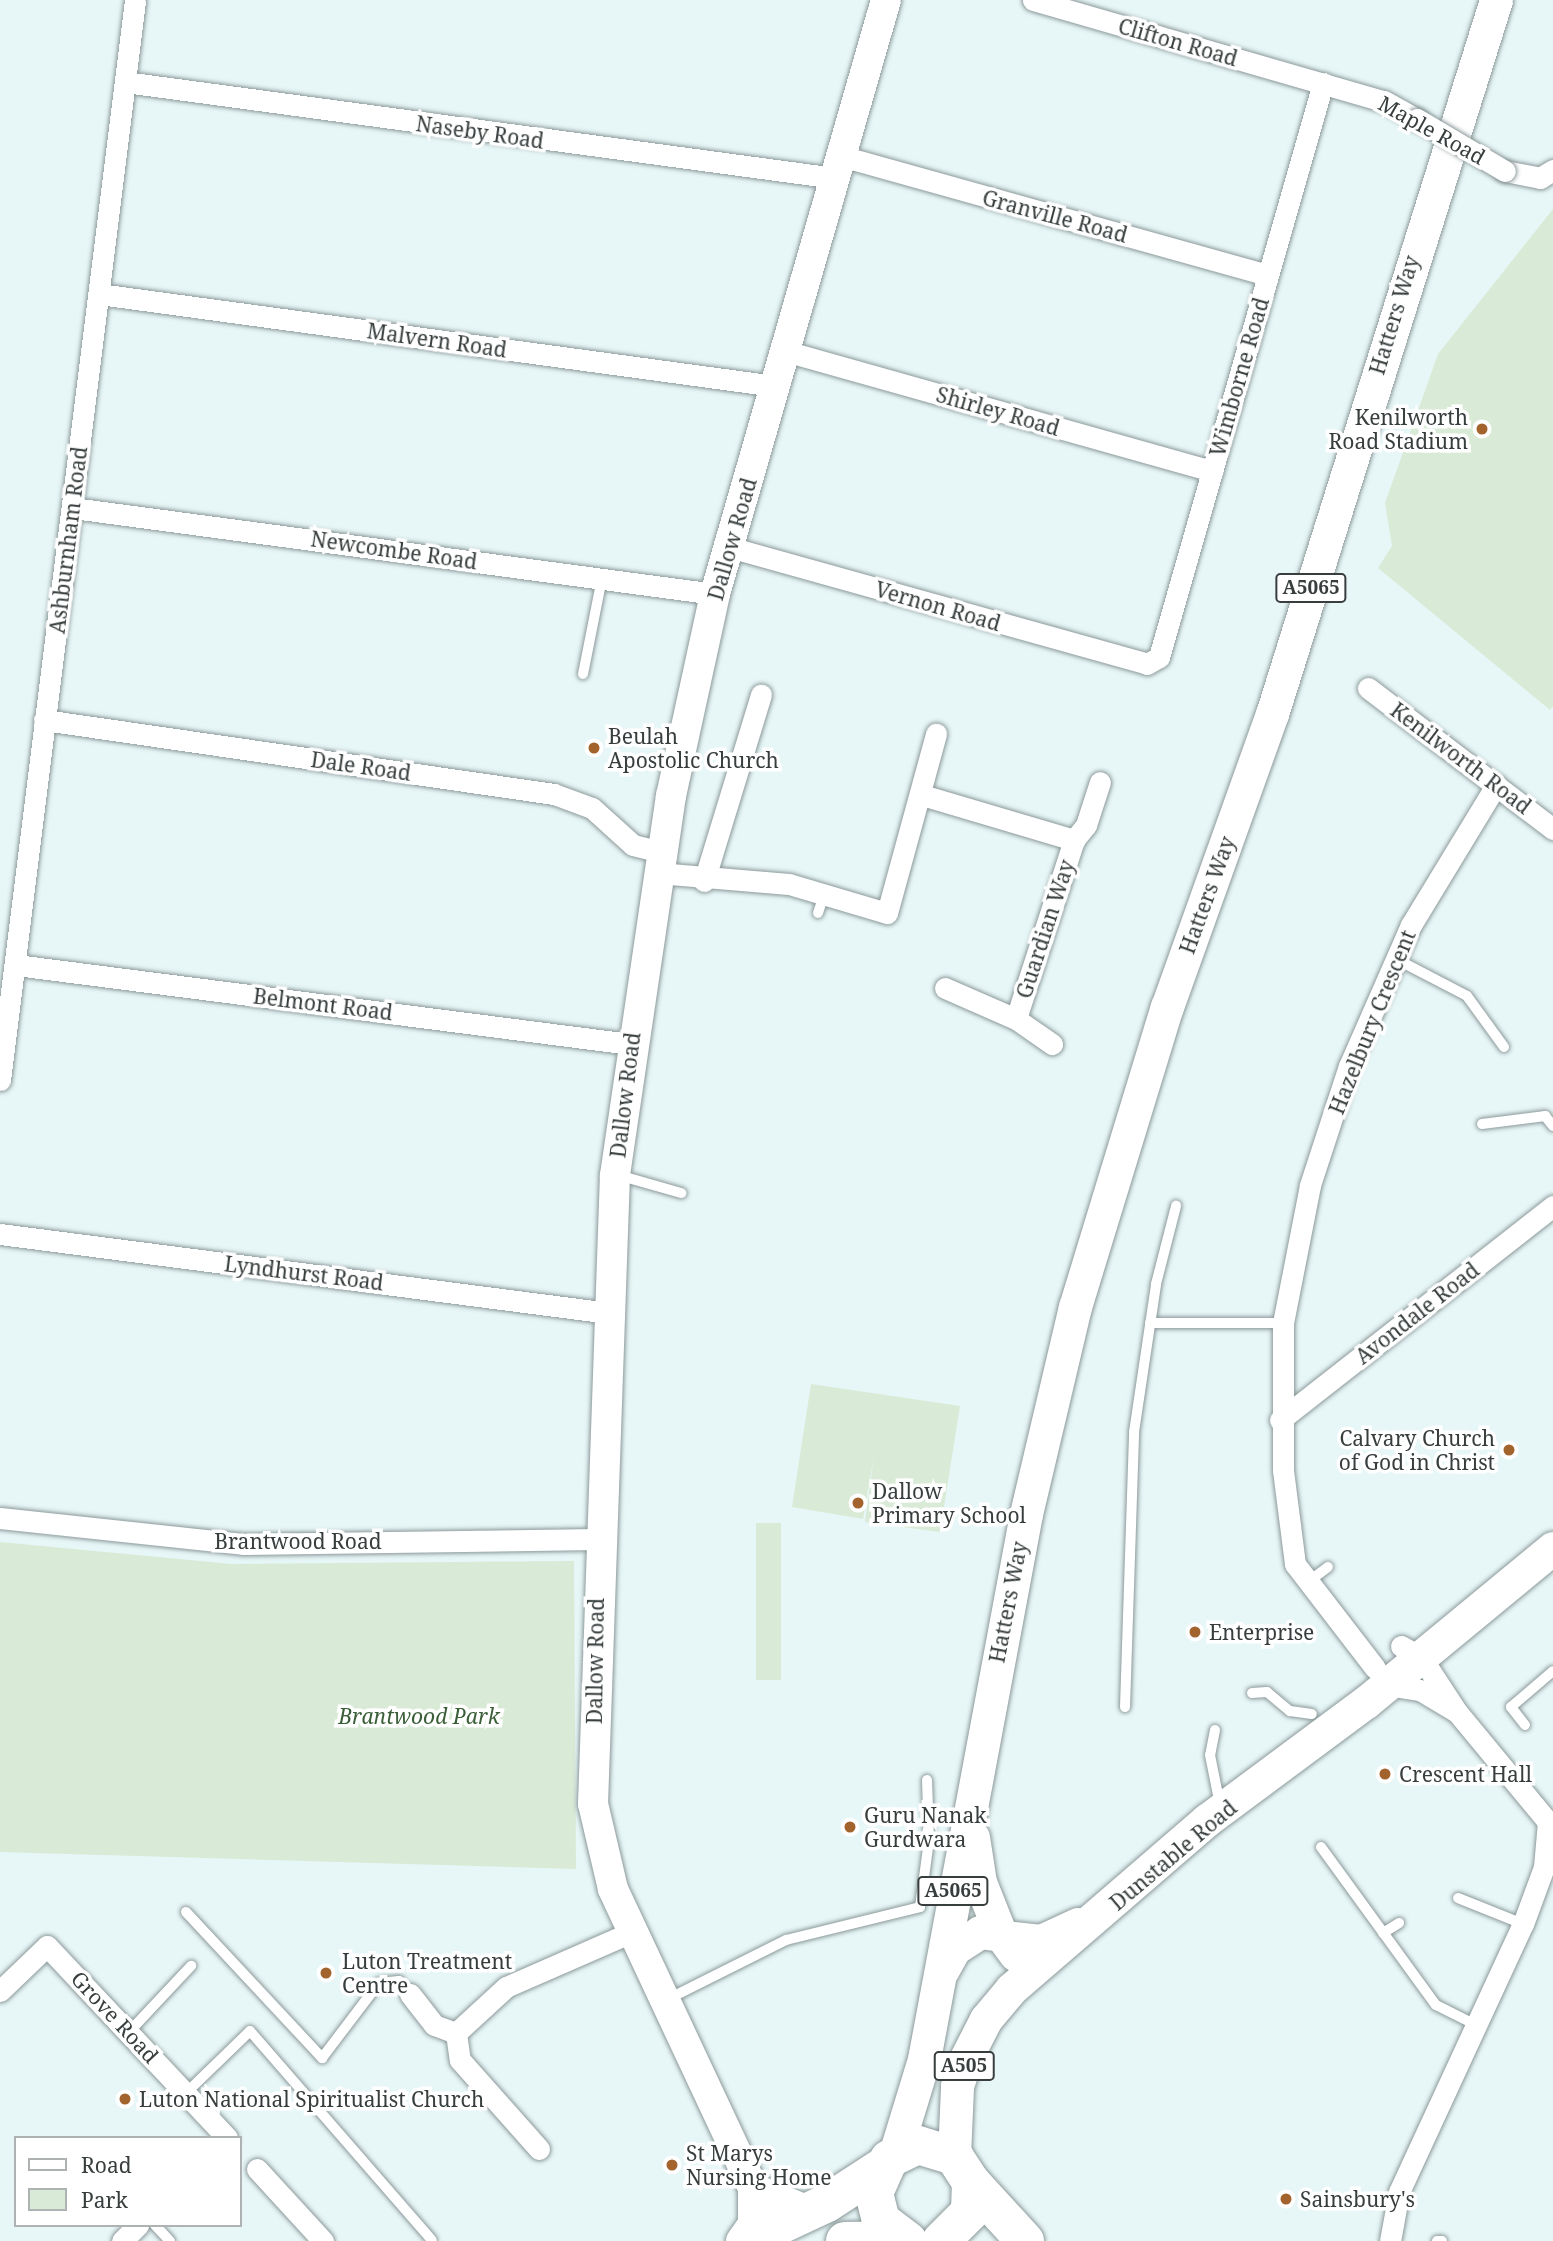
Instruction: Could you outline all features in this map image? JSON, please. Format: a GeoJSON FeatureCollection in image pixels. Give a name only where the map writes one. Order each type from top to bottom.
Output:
{"type":"FeatureCollection","features":[{"type":"Feature","properties":{"kind":"highway"},"geometry":{"type":"LineString","coordinates":[[744,2241],[811,2211],[889,2160],[918,2146],[963,2169],[1025,2241]]}},
{"type":"Feature","properties":{"kind":"highway"},"geometry":{"type":"LineString","coordinates":[[889,2160],[876,2208],[905,2241]]}},
{"type":"Feature","properties":{"kind":"highway"},"geometry":{"type":"LineString","coordinates":[[941,2241],[970,2211],[963,2169]]}},
{"type":"Feature","properties":{"kind":"highway"},"geometry":{"type":"LineString","coordinates":[[845,2241],[905,2241]]}},
{"type":"Feature","properties":{"kind":"main road","name":"Hatters Way"},"geometry":{"type":"LineString","coordinates":[[889,2160],[924,2059],[937,1979],[1047,1416],[1113,1173],[1272,714],[1496,0]]}},
{"type":"Feature","properties":{"kind":"main road","name":"Dunstable Road"},"geometry":{"type":"LineString","coordinates":[[963,2169],[957,2087],[966,2058],[986,2019],[1011,1989],[1229,1802],[1381,1677],[1514,1558],[1550,1556]]}},
{"type":"Feature","properties":{"kind":"main road","name":"Dunstable Road"},"geometry":{"type":"LineString","coordinates":[[1003,1936],[1032,1942],[1067,1933],[1218,1795],[1312,1714],[1381,1677]]}},
{"type":"Feature","properties":{"kind":"main road","name":"Hatters Way"},"geometry":{"type":"LineString","coordinates":[[971,1804],[980,1882],[1017,1963],[1011,1989]]}},
{"type":"Feature","properties":{"kind":"main road","name":"A505"},"geometry":{"type":"LineString","coordinates":[[937,1979],[969,1935],[1003,1936]]}},
{"type":"Feature","properties":{"kind":"street","name":"Ashburnham Road"},"geometry":{"type":"LineString","coordinates":[[0,1080],[135,0]]}},
{"type":"Feature","properties":{"kind":"street","name":"Dallow Road"},"geometry":{"type":"LineString","coordinates":[[744,2241],[753,2224],[753,2188],[668,1999],[614,1889],[593,1804],[598,1539],[615,1175],[630,1044],[660,863],[715,594],[886,0]]}},
{"type":"Feature","properties":{"kind":"street","name":"Clifton Road"},"geometry":{"type":"LineString","coordinates":[[1033,0],[1323,83]]}},
{"type":"Feature","properties":{"kind":"street","name":"Naseby Road"},"geometry":{"type":"LineString","coordinates":[[125,82],[838,167]]}},
{"type":"Feature","properties":{"kind":"street","name":"Maple Road"},"geometry":{"type":"LineString","coordinates":[[1323,83],[1384,101],[1505,171],[1546,174]]}},
{"type":"Feature","properties":{"kind":"street","name":"Wimborne Road"},"geometry":{"type":"LineString","coordinates":[[1147,664],[1159,657],[1323,83]]}},
{"type":"Feature","properties":{"kind":"street","name":"Granville Road"},"geometry":{"type":"LineString","coordinates":[[838,167],[1268,275]]}},
{"type":"Feature","properties":{"kind":"street","name":"Malvern Road"},"geometry":{"type":"LineString","coordinates":[[99,294],[775,386]]}},
{"type":"Feature","properties":{"kind":"street","name":"Shirley Road"},"geometry":{"type":"LineString","coordinates":[[785,351],[1212,471]]}},
{"type":"Feature","properties":{"kind":"street","name":"Newcombe Road"},"geometry":{"type":"LineString","coordinates":[[73,508],[715,594]]}},
{"type":"Feature","properties":{"kind":"street","name":"Vernon Road"},"geometry":{"type":"LineString","coordinates":[[729,547],[1147,664]]}},
{"type":"Feature","properties":{"kind":"street","name":"Kenilworth Road"},"geometry":{"type":"LineString","coordinates":[[1368,688],[1553,829]]}},
{"type":"Feature","properties":{"kind":"street"},"geometry":{"type":"LineString","coordinates":[[704,881],[761,695]]}},
{"type":"Feature","properties":{"kind":"street","name":"Dale Road"},"geometry":{"type":"LineString","coordinates":[[44,720],[554,794],[592,808],[633,845],[660,863]]}},
{"type":"Feature","properties":{"kind":"street"},"geometry":{"type":"LineString","coordinates":[[660,863],[704,881],[789,884],[821,904],[887,913],[922,795],[936,734]]}},
{"type":"Feature","properties":{"kind":"street","name":"Guardian Way"},"geometry":{"type":"LineString","coordinates":[[1016,1018],[1074,840],[1086,825],[1100,782]]}},
{"type":"Feature","properties":{"kind":"street","name":"Hazelbury Crescent"},"geometry":{"type":"LineString","coordinates":[[1381,1677],[1295,1564],[1280,1420],[1283,1323],[1310,1185],[1349,1066],[1396,959],[1496,785]]}},
{"type":"Feature","properties":{"kind":"street","name":"Guardian Way"},"geometry":{"type":"LineString","coordinates":[[922,795],[1074,840]]}},
{"type":"Feature","properties":{"kind":"street","name":"Belmont Road"},"geometry":{"type":"LineString","coordinates":[[16,965],[630,1044]]}},
{"type":"Feature","properties":{"kind":"street"},"geometry":{"type":"LineString","coordinates":[[945,988],[1016,1018],[1052,1044]]}},
{"type":"Feature","properties":{"kind":"street","name":"Avondale Road"},"geometry":{"type":"LineString","coordinates":[[1280,1420],[1553,1206]]}},
{"type":"Feature","properties":{"kind":"street","name":"Lyndhurst Road"},"geometry":{"type":"LineString","coordinates":[[0,1234],[609,1313]]}},
{"type":"Feature","properties":{"kind":"street","name":"Brantwood Road"},"geometry":{"type":"LineString","coordinates":[[0,1518],[243,1544],[598,1539]]}},
{"type":"Feature","properties":{"kind":"street"},"geometry":{"type":"LineString","coordinates":[[1390,2241],[1399,2192],[1523,1924],[1544,1867],[1550,1824],[1457,1712],[1411,1651]]}},
{"type":"Feature","properties":{"kind":"street"},"geometry":{"type":"LineString","coordinates":[[1381,1677],[1420,1690],[1457,1712]]}},
{"type":"Feature","properties":{"kind":"street"},"geometry":{"type":"LineString","coordinates":[[456,2032],[506,1987],[634,1931]]}},
{"type":"Feature","properties":{"kind":"street","name":"Grove Road"},"geometry":{"type":"LineString","coordinates":[[0,1991],[47,1945],[225,2136]]}},
{"type":"Feature","properties":{"kind":"street"},"geometry":{"type":"LineString","coordinates":[[410,1994],[434,2025],[456,2032]]}},
{"type":"Feature","properties":{"kind":"street"},"geometry":{"type":"LineString","coordinates":[[456,2032],[460,2060],[539,2149]]}},
{"type":"Feature","properties":{"kind":"street"},"geometry":{"type":"LineString","coordinates":[[257,2169],[323,2241]]}},
{"type":"Feature","properties":{"kind":"street"},"geometry":{"type":"LineString","coordinates":[[753,2188],[811,2211]]}},
{"type":"Feature","properties":{"kind":"street"},"geometry":{"type":"LineString","coordinates":[[122,2241],[136,2227]]}},
{"type":"Feature","properties":{"kind":"lane"},"geometry":{"type":"LineString","coordinates":[[583,674],[602,578]]}},
{"type":"Feature","properties":{"kind":"lane"},"geometry":{"type":"LineString","coordinates":[[1396,959],[1467,996],[1504,1047]]}},
{"type":"Feature","properties":{"kind":"lane"},"geometry":{"type":"LineString","coordinates":[[1482,1124],[1545,1116],[1553,1126]]}},
{"type":"Feature","properties":{"kind":"lane"},"geometry":{"type":"LineString","coordinates":[[615,1175],[681,1193]]}},
{"type":"Feature","properties":{"kind":"lane"},"geometry":{"type":"LineString","coordinates":[[1125,1707],[1134,1432],[1150,1323],[1176,1206]]}},
{"type":"Feature","properties":{"kind":"lane"},"geometry":{"type":"LineString","coordinates":[[1150,1323],[1283,1323]]}},
{"type":"Feature","properties":{"kind":"lane"},"geometry":{"type":"LineString","coordinates":[[1308,1581],[1328,1567]]}},
{"type":"Feature","properties":{"kind":"lane"},"geometry":{"type":"LineString","coordinates":[[1525,1725],[1511,1707],[1553,1671]]}},
{"type":"Feature","properties":{"kind":"lane"},"geometry":{"type":"LineString","coordinates":[[1252,1693],[1267,1692],[1290,1712],[1312,1714]]}},
{"type":"Feature","properties":{"kind":"lane"},"geometry":{"type":"LineString","coordinates":[[1215,1730],[1210,1755],[1218,1795]]}},
{"type":"Feature","properties":{"kind":"lane"},"geometry":{"type":"LineString","coordinates":[[668,1999],[786,1940],[920,1907],[929,1840],[928,1780]]}},
{"type":"Feature","properties":{"kind":"lane"},"geometry":{"type":"LineString","coordinates":[[1321,1847],[1436,2005],[1476,2025]]}},
{"type":"Feature","properties":{"kind":"lane"},"geometry":{"type":"LineString","coordinates":[[1458,1898],[1523,1924]]}},
{"type":"Feature","properties":{"kind":"lane"},"geometry":{"type":"LineString","coordinates":[[186,1912],[322,2058],[379,1983],[398,1981],[410,1994]]}},
{"type":"Feature","properties":{"kind":"lane"},"geometry":{"type":"LineString","coordinates":[[1383,1933],[1399,1923]]}},
{"type":"Feature","properties":{"kind":"lane"},"geometry":{"type":"LineString","coordinates":[[129,2032],[191,1966]]}},
{"type":"Feature","properties":{"kind":"lane"},"geometry":{"type":"LineString","coordinates":[[186,2093],[250,2031],[432,2240]]}},
{"type":"Feature","properties":{"kind":"lane"},"geometry":{"type":"LineString","coordinates":[[157,2227],[170,2241]]}},
{"type":"Feature","properties":{"kind":"green space","name":"Kenilworth Road Stadium"},"geometry":{"type":"Polygon","coordinates":[[[1553,209],[1553,706],[1550,710],[1378,568],[1392,546],[1385,503],[1438,354],[1553,209]]]}},
{"type":"Feature","properties":{"kind":"green space"},"geometry":{"type":"Polygon","coordinates":[[[811,1384],[960,1406],[940,1532],[865,1522],[874,1456],[863,1519],[792,1507],[811,1384]]]}},
{"type":"Feature","properties":{"kind":"green space"},"geometry":{"type":"Polygon","coordinates":[[[756,1523],[781,1523],[781,1680],[756,1680],[756,1523]]]}},
{"type":"Feature","properties":{"kind":"green space","name":"Brantwood Park"},"geometry":{"type":"Polygon","coordinates":[[[0,1542],[232,1564],[574,1561],[576,1869],[0,1852],[0,1542]]]}},
{"type":"Feature","properties":{"kind":"place","name":"Kenilworth Road Stadium"},"geometry":{"type":"Point","coordinates":[1482,429]}},
{"type":"Feature","properties":{"kind":"place","name":"Beulah Apostolic Church"},"geometry":{"type":"Point","coordinates":[594,748]}},
{"type":"Feature","properties":{"kind":"place","name":"Calvary Church of God in Christ"},"geometry":{"type":"Point","coordinates":[1509,1450]}},
{"type":"Feature","properties":{"kind":"place","name":"Dallow Primary School"},"geometry":{"type":"Point","coordinates":[858,1503]}},
{"type":"Feature","properties":{"kind":"place","name":"Enterprise"},"geometry":{"type":"Point","coordinates":[1195,1632]}},
{"type":"Feature","properties":{"kind":"place","name":"Crescent Hall"},"geometry":{"type":"Point","coordinates":[1385,1774]}},
{"type":"Feature","properties":{"kind":"place","name":"Guru Nanak Gurdwara"},"geometry":{"type":"Point","coordinates":[850,1827]}},
{"type":"Feature","properties":{"kind":"place","name":"Luton Treatment Centre"},"geometry":{"type":"Point","coordinates":[326,1973]}},
{"type":"Feature","properties":{"kind":"place","name":"Luton National Spiritualist Church"},"geometry":{"type":"Point","coordinates":[125,2099]}},
{"type":"Feature","properties":{"kind":"place","name":"St Marys Nursing Home"},"geometry":{"type":"Point","coordinates":[672,2165]}},
{"type":"Feature","properties":{"kind":"place","name":"Sainsbury's"},"geometry":{"type":"Point","coordinates":[1286,2199]}}]}
